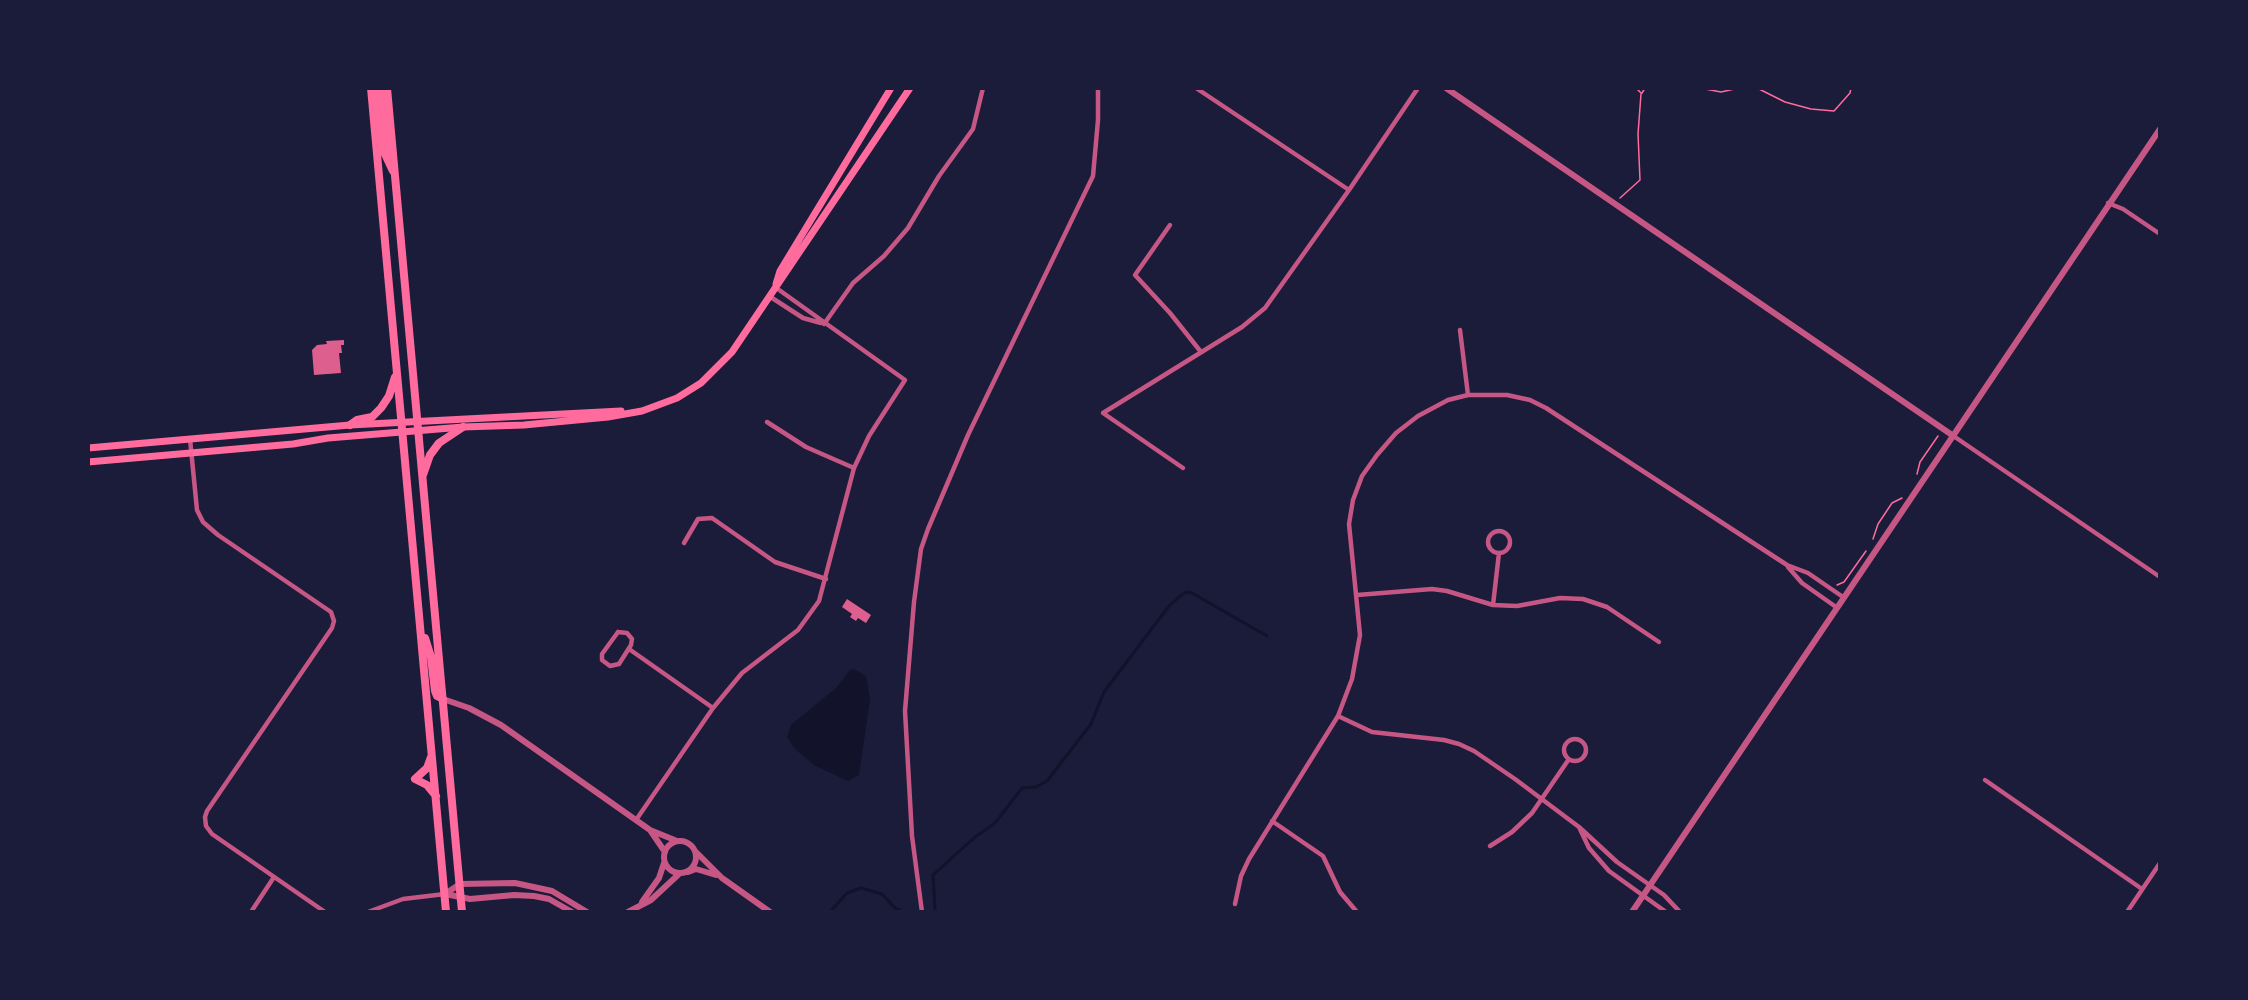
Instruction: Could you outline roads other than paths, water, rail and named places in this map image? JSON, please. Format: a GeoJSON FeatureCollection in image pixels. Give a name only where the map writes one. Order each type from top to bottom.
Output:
{"type":"FeatureCollection","features":[{"type":"Feature","properties":{"kind":"main road"},"geometry":{"type":"LineString","coordinates":[[371,88],[446,912]]}},
{"type":"Feature","properties":{"kind":"main road"},"geometry":{"type":"LineString","coordinates":[[379,88],[385,154],[396,178]]}},
{"type":"Feature","properties":{"kind":"main road"},"geometry":{"type":"LineString","coordinates":[[387,88],[462,912]]}},
{"type":"Feature","properties":{"kind":"main road"},"geometry":{"type":"LineString","coordinates":[[776,287],[780,271],[891,88]]}},
{"type":"Feature","properties":{"kind":"main road"},"geometry":{"type":"LineString","coordinates":[[418,427],[524,425],[608,417],[642,411],[677,398],[701,383],[732,352],[910,88]]}},
{"type":"Feature","properties":{"kind":"main road"},"geometry":{"type":"LineString","coordinates":[[350,425],[357,420],[372,417],[381,408],[389,396],[396,373]]}},
{"type":"Feature","properties":{"kind":"main road"},"geometry":{"type":"LineString","coordinates":[[88,462],[192,453],[402,428],[642,411]]}},
{"type":"Feature","properties":{"kind":"main road"},"geometry":{"type":"LineString","coordinates":[[88,448],[350,425],[402,428]]}},
{"type":"Feature","properties":{"kind":"main road"},"geometry":{"type":"LineString","coordinates":[[422,476],[430,455],[439,443],[463,427]]}},
{"type":"Feature","properties":{"kind":"main road"},"geometry":{"type":"LineString","coordinates":[[421,625],[431,657],[435,691],[437,696],[443,699]]}},
{"type":"Feature","properties":{"kind":"main road"},"geometry":{"type":"LineString","coordinates":[[432,753],[427,768],[415,779],[427,785],[436,796]]}},
{"type":"Feature","properties":{"kind":"street"},"geometry":{"type":"LineString","coordinates":[[824,324],[853,283],[884,256],[908,228],[939,176],[973,129],[982,88]]}},
{"type":"Feature","properties":{"kind":"street"},"geometry":{"type":"LineString","coordinates":[[922,912],[912,836],[905,711],[921,549],[968,435],[1093,176],[1098,120],[1098,88]]}},
{"type":"Feature","properties":{"kind":"street"},"geometry":{"type":"LineString","coordinates":[[1196,88],[1349,190]]}},
{"type":"Feature","properties":{"kind":"street"},"geometry":{"type":"LineString","coordinates":[[1184,468],[1102,413],[1242,327],[1265,308],[1418,88]]}},
{"type":"Feature","properties":{"kind":"street"},"geometry":{"type":"LineString","coordinates":[[1446,88],[2160,577]]}},
{"type":"Feature","properties":{"kind":"street"},"geometry":{"type":"LineString","coordinates":[[1632,912],[2160,129]]}},
{"type":"Feature","properties":{"kind":"street"},"geometry":{"type":"LineString","coordinates":[[2109,203],[2123,209],[2160,234]]}},
{"type":"Feature","properties":{"kind":"street"},"geometry":{"type":"LineString","coordinates":[[1170,225],[1135,275],[1170,313],[1201,352]]}},
{"type":"Feature","properties":{"kind":"street"},"geometry":{"type":"LineString","coordinates":[[636,820],[713,708],[742,673],[798,630],[819,601],[854,468],[868,436],[904,380],[776,287]]}},
{"type":"Feature","properties":{"kind":"street"},"geometry":{"type":"LineString","coordinates":[[770,296],[803,318],[824,324]]}},
{"type":"Feature","properties":{"kind":"street"},"geometry":{"type":"LineString","coordinates":[[1460,330],[1468,395]]}},
{"type":"Feature","properties":{"kind":"street"},"geometry":{"type":"LineString","coordinates":[[1235,904],[1241,876],[1272,821],[1338,716],[1352,679],[1360,635],[1349,525],[1353,500],[1362,476],[1377,454],[1396,433],[1418,416],[1448,400],[1468,395],[1507,395],[1530,400],[1546,408],[1787,565],[1808,573],[1843,597]]}},
{"type":"Feature","properties":{"kind":"street"},"geometry":{"type":"LineString","coordinates":[[767,422],[806,447],[854,468]]}},
{"type":"Feature","properties":{"kind":"street"},"geometry":{"type":"LineString","coordinates":[[190,439],[197,510],[203,522],[218,535],[331,612],[334,621],[332,628],[207,811],[206,826],[212,834],[324,911]]}},
{"type":"Feature","properties":{"kind":"street"},"geometry":{"type":"LineString","coordinates":[[684,543],[698,519],[712,518],[775,562],[826,579]]}},
{"type":"Feature","properties":{"kind":"street"},"geometry":{"type":"LineString","coordinates":[[1499,531],[1506,533],[1510,544],[1507,550],[1499,553],[1490,549],[1488,542],[1492,533],[1499,531]]}},
{"type":"Feature","properties":{"kind":"street"},"geometry":{"type":"LineString","coordinates":[[1493,605],[1499,553]]}},
{"type":"Feature","properties":{"kind":"street"},"geometry":{"type":"LineString","coordinates":[[1787,565],[1802,583],[1836,607]]}},
{"type":"Feature","properties":{"kind":"street"},"geometry":{"type":"LineString","coordinates":[[1357,595],[1432,589],[1447,591],[1493,605],[1526,606],[1560,598],[1593,601],[1659,642]]}},
{"type":"Feature","properties":{"kind":"street"},"geometry":{"type":"LineString","coordinates":[[618,632],[630,635],[632,642],[629,649],[617,666],[610,666],[602,660],[603,651],[618,632]]}},
{"type":"Feature","properties":{"kind":"street"},"geometry":{"type":"LineString","coordinates":[[629,649],[713,708]]}},
{"type":"Feature","properties":{"kind":"street"},"geometry":{"type":"LineString","coordinates":[[443,699],[469,708],[501,725],[650,830],[687,843],[722,878],[770,912]]}},
{"type":"Feature","properties":{"kind":"street"},"geometry":{"type":"LineString","coordinates":[[1338,716],[1372,732],[1444,740],[1473,751],[1579,826],[1612,857],[1664,895],[1680,912]]}},
{"type":"Feature","properties":{"kind":"street"},"geometry":{"type":"LineString","coordinates":[[1573,739],[1583,742],[1586,748],[1583,758],[1576,761],[1569,759],[1564,750],[1567,743],[1573,739]]}},
{"type":"Feature","properties":{"kind":"street"},"geometry":{"type":"LineString","coordinates":[[1490,846],[1522,823],[1569,759]]}},
{"type":"Feature","properties":{"kind":"street"},"geometry":{"type":"LineString","coordinates":[[1984,780],[2142,889]]}},
{"type":"Feature","properties":{"kind":"street"},"geometry":{"type":"LineString","coordinates":[[1272,821],[1323,856],[1340,892],[1357,912]]}},
{"type":"Feature","properties":{"kind":"street"},"geometry":{"type":"LineString","coordinates":[[1579,826],[1589,848],[1604,866],[1666,912]]}},
{"type":"Feature","properties":{"kind":"street"},"geometry":{"type":"LineString","coordinates":[[650,830],[665,852]]}},
{"type":"Feature","properties":{"kind":"street"},"geometry":{"type":"LineString","coordinates":[[640,905],[659,878],[668,846],[677,841]]}},
{"type":"Feature","properties":{"kind":"street"},"geometry":{"type":"LineString","coordinates":[[687,872],[696,862],[693,849]]}},
{"type":"Feature","properties":{"kind":"street"},"geometry":{"type":"LineString","coordinates":[[1604,866],[1612,857]]}},
{"type":"Feature","properties":{"kind":"street"},"geometry":{"type":"LineString","coordinates":[[664,863],[671,871],[679,874]]}},
{"type":"Feature","properties":{"kind":"street"},"geometry":{"type":"LineString","coordinates":[[2127,912],[2160,863]]}},
{"type":"Feature","properties":{"kind":"street"},"geometry":{"type":"LineString","coordinates":[[628,912],[651,900],[679,874],[696,869],[722,878]]}},
{"type":"Feature","properties":{"kind":"street"},"geometry":{"type":"LineString","coordinates":[[251,912],[274,877]]}},
{"type":"Feature","properties":{"kind":"street"},"geometry":{"type":"LineString","coordinates":[[445,894],[460,884],[504,882],[526,885],[558,894],[587,912]]}},
{"type":"Feature","properties":{"kind":"street"},"geometry":{"type":"LineString","coordinates":[[368,912],[403,899],[445,894],[461,899],[529,895],[549,899],[572,912]]}},
{"type":"Feature","properties":{"kind":"waterway"},"geometry":{"type":"LineString","coordinates":[[935,909],[933,875],[975,837],[995,823],[1022,788],[1036,787],[1047,781],[1091,724],[1104,692],[1169,606],[1179,597],[1186,592],[1192,593],[1267,636]]}},
{"type":"Feature","properties":{"kind":"waterway"},"geometry":{"type":"LineString","coordinates":[[830,912],[847,893],[861,888],[882,894],[895,908],[900,910]]}}]}
